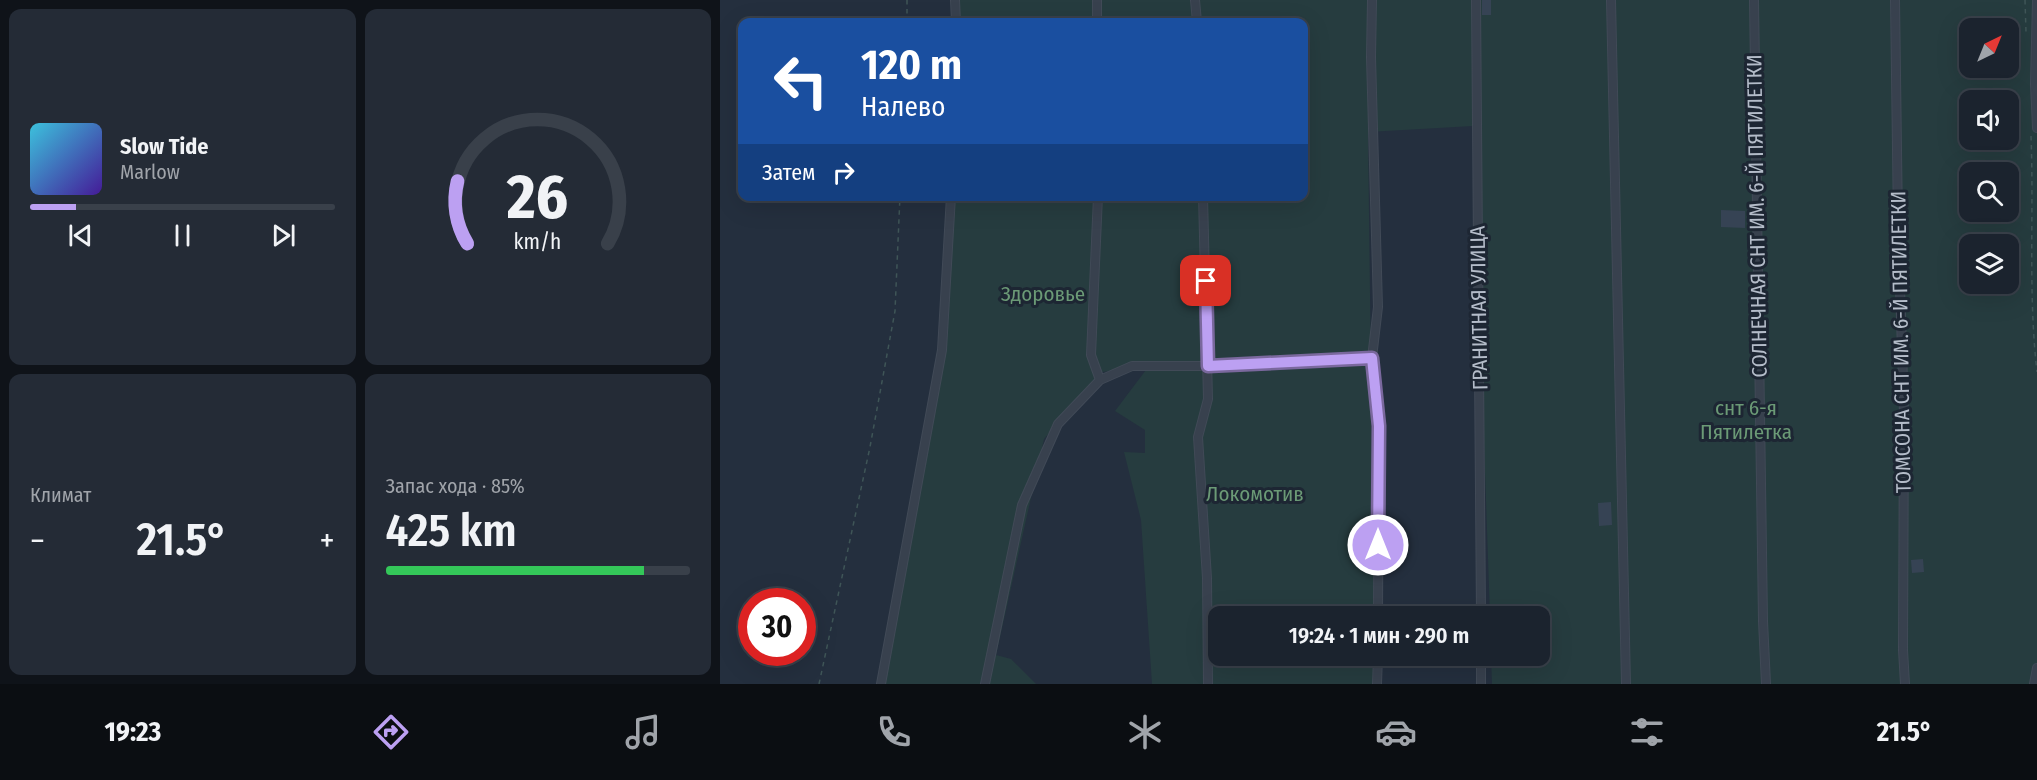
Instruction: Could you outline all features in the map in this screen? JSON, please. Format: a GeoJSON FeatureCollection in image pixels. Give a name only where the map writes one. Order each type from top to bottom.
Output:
{"type":"FeatureCollection","features":[{"type":"Feature","properties":{"kind":"street"},"geometry":{"type":"LineString","coordinates":[[955,0],[956,18]]}},
{"type":"Feature","properties":{"kind":"street"},"geometry":{"type":"LineString","coordinates":[[1097,0],[1097,18]]}},
{"type":"Feature","properties":{"kind":"street"},"geometry":{"type":"LineString","coordinates":[[1196,0],[1197,18]]}},
{"type":"Feature","properties":{"kind":"street"},"geometry":{"type":"LineString","coordinates":[[1372,0],[1371,57],[1378,307],[1372,358],[1379,426],[1378,606]]}},
{"type":"Feature","properties":{"kind":"street","name":"ГРАНИТНАЯ УЛИЦА"},"geometry":{"type":"LineString","coordinates":[[1476,0],[1481,606]]}},
{"type":"Feature","properties":{"kind":"street"},"geometry":{"type":"LineString","coordinates":[[1611,0],[1626,684]]}},
{"type":"Feature","properties":{"kind":"street","name":"СОЛНЕЧНАЯ СНТ ИМ. 6-Й ПЯТИЛЕТКИ"},"geometry":{"type":"LineString","coordinates":[[1754,0],[1766,684]]}},
{"type":"Feature","properties":{"kind":"street","name":"ТОМСОНА СНТ ИМ. 6-Й ПЯТИЛЕТКИ"},"geometry":{"type":"LineString","coordinates":[[1896,0],[1898,224],[1904,413],[1903,650],[1905,684]]}},
{"type":"Feature","properties":{"kind":"street"},"geometry":{"type":"LineString","coordinates":[[2034,131],[2037,0]]}},
{"type":"Feature","properties":{"kind":"street"},"geometry":{"type":"LineString","coordinates":[[881,684],[942,350],[951,201]]}},
{"type":"Feature","properties":{"kind":"street"},"geometry":{"type":"LineString","coordinates":[[1098,201],[1090,355],[1100,380]]}},
{"type":"Feature","properties":{"kind":"street"},"geometry":{"type":"LineString","coordinates":[[1203,201],[1208,399],[1198,437],[1207,578],[1208,684]]}},
{"type":"Feature","properties":{"kind":"street"},"geometry":{"type":"LineString","coordinates":[[985,684],[1022,505],[1058,424],[1100,380],[1132,366],[1208,366],[1372,358]]}},
{"type":"Feature","properties":{"kind":"street"},"geometry":{"type":"LineString","coordinates":[[1377,684],[1378,666]]}},
{"type":"Feature","properties":{"kind":"street"},"geometry":{"type":"LineString","coordinates":[[1481,666],[1481,684]]}},
{"type":"Feature","properties":{"kind":"street"},"geometry":{"type":"LineString","coordinates":[[2034,684],[2037,668]]}},
{"type":"Feature","properties":{"kind":"path"},"geometry":{"type":"LineString","coordinates":[[907,0],[907,18]]}},
{"type":"Feature","properties":{"kind":"path"},"geometry":{"type":"LineString","coordinates":[[2025,0],[2026,32]]}},
{"type":"Feature","properties":{"kind":"path"},"geometry":{"type":"LineString","coordinates":[[2034,131],[2032,329],[2037,372]]}},
{"type":"Feature","properties":{"kind":"path"},"geometry":{"type":"LineString","coordinates":[[819,684],[870,447],[895,311],[900,201]]}},
{"type":"Feature","properties":{"kind":"green space","name":"снт 6-я Пятилетка"},"geometry":{"type":"Polygon","coordinates":[[[951,0],[2037,0],[2037,684],[1492,684],[1491,666],[1550,666],[1550,606],[1490,606],[1473,126],[1368,132],[1374,606],[1208,606],[1208,666],[1375,666],[1375,684],[1152,684],[1141,520],[1124,452],[1145,453],[1145,430],[1115,411],[1149,366],[1102,372],[1044,439],[996,655],[1011,659],[1036,684],[885,684],[933,422],[953,201],[1308,201],[1308,18],[951,18],[951,0]]]}},
{"type":"Feature","properties":{"kind":"building"},"geometry":{"type":"Polygon","coordinates":[[[1482,0],[1491,0],[1491,15],[1482,15],[1482,0]]]}},
{"type":"Feature","properties":{"kind":"building"},"geometry":{"type":"Polygon","coordinates":[[[1721,210],[1745,211],[1745,228],[1721,227],[1721,210]]]}},
{"type":"Feature","properties":{"kind":"building"},"geometry":{"type":"Polygon","coordinates":[[[1611,502],[1612,525],[1599,526],[1598,503],[1611,502]]]}},
{"type":"Feature","properties":{"kind":"building"},"geometry":{"type":"Polygon","coordinates":[[[1923,559],[1924,572],[1912,573],[1911,560],[1923,559]]]}},
{"type":"Feature","properties":{"kind":"route"},"geometry":{"type":"LineString","coordinates":[[1206,281],[1208,366],[1372,358],[1379,426],[1378,545]]}},
{"type":"Feature","properties":{"kind":"park label","name":"Здоровье"},"geometry":{"type":"Point","coordinates":[1043,294]}},
{"type":"Feature","properties":{"kind":"park label","name":"Локомотив"},"geometry":{"type":"Point","coordinates":[1255,494]}}]}
